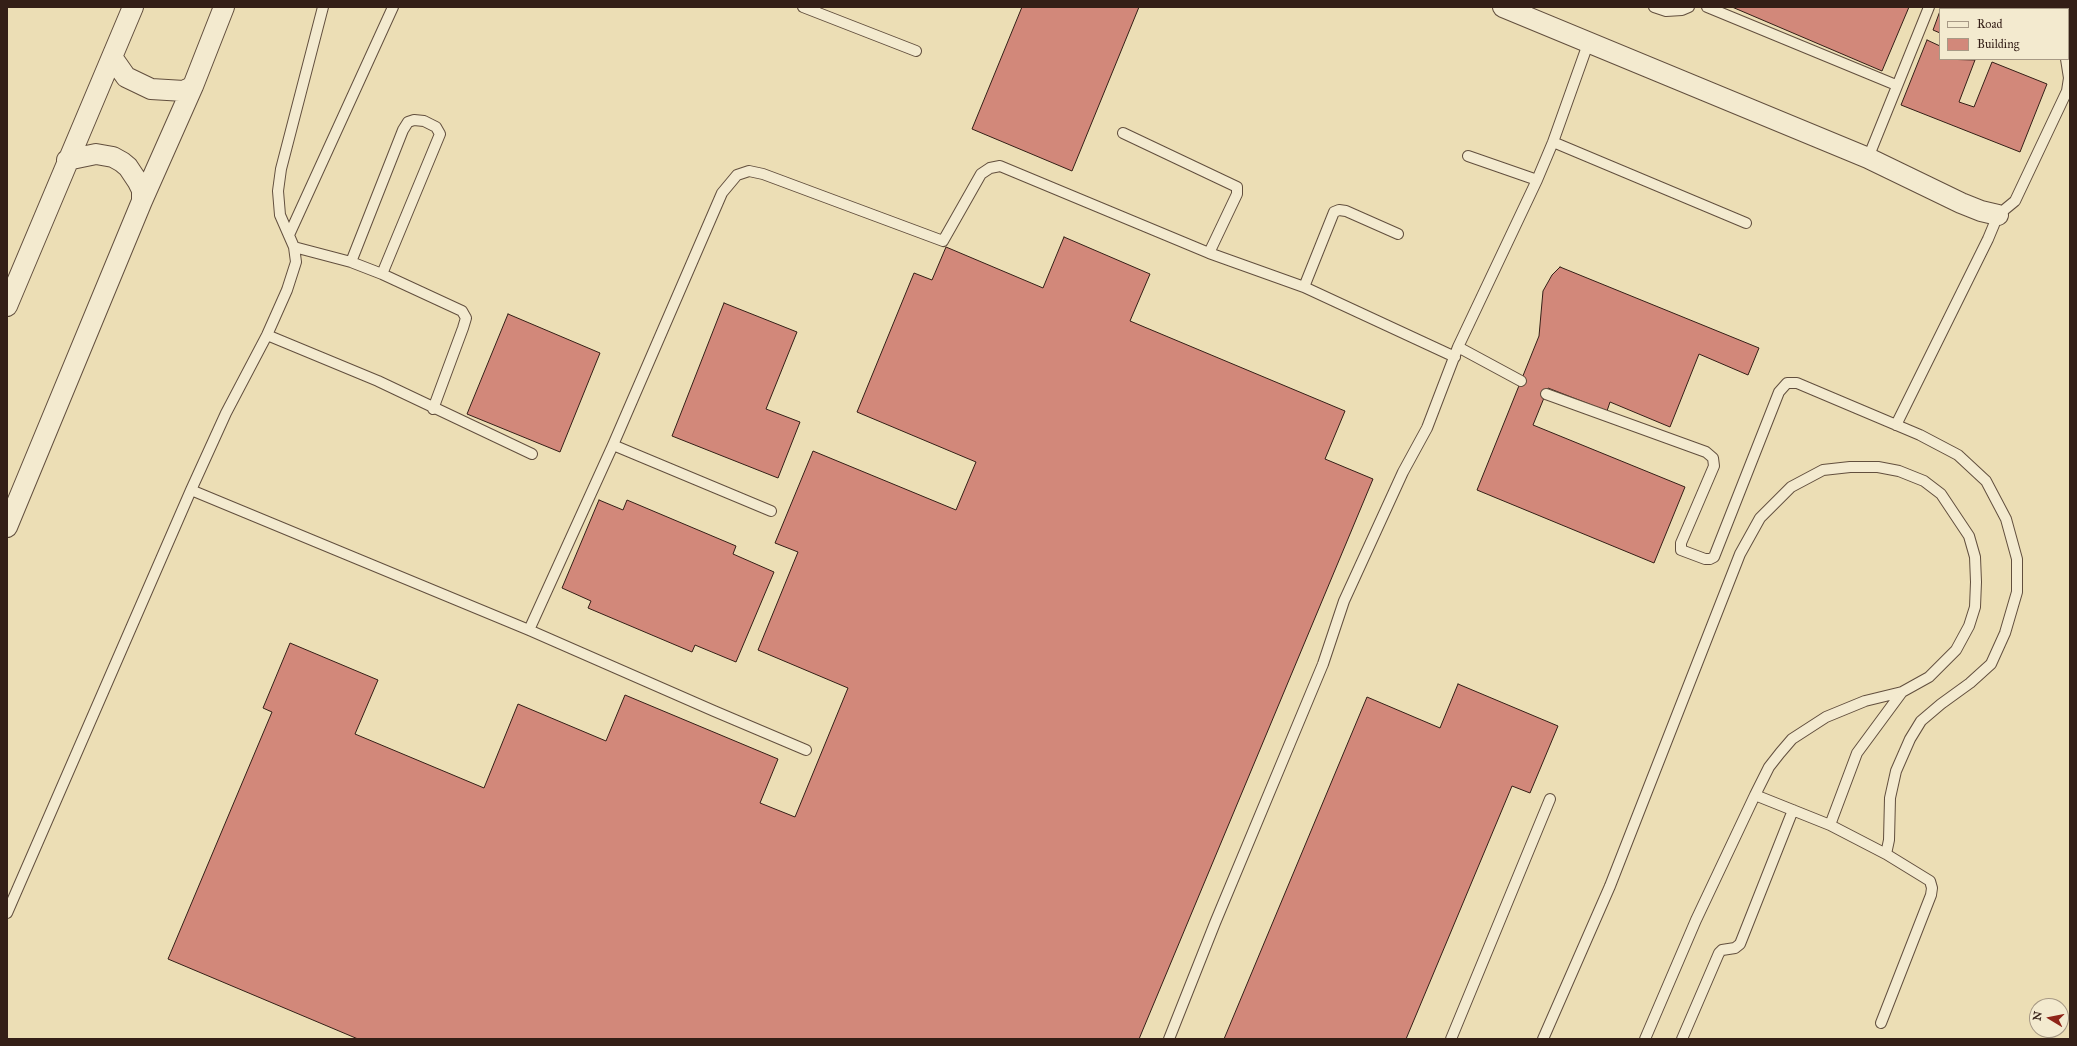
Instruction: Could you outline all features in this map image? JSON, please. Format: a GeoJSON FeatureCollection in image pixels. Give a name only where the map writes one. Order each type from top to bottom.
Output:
{"type":"FeatureCollection","features":[{"type":"Feature","properties":{"kind":"street"},"geometry":{"type":"LineString","coordinates":[[7,306],[67,160],[133,7]]}},
{"type":"Feature","properties":{"kind":"street"},"geometry":{"type":"LineString","coordinates":[[7,527],[142,201],[193,86],[224,7]]}},
{"type":"Feature","properties":{"kind":"street"},"geometry":{"type":"LineString","coordinates":[[1503,7],[1868,158],[1961,203],[1981,211],[1998,215]]}},
{"type":"Feature","properties":{"kind":"street"},"geometry":{"type":"LineString","coordinates":[[112,57],[126,77],[151,90],[184,90],[193,86]]}},
{"type":"Feature","properties":{"kind":"street"},"geometry":{"type":"LineString","coordinates":[[67,160],[96,154],[104,154],[122,162],[128,167],[136,178],[142,190],[142,201]]}},
{"type":"Feature","properties":{"kind":"lane"},"geometry":{"type":"LineString","coordinates":[[7,913],[191,490],[226,413],[267,335],[287,290],[296,262],[294,247],[280,215],[278,191],[280,169],[322,7]]}},
{"type":"Feature","properties":{"kind":"lane"},"geometry":{"type":"LineString","coordinates":[[289,235],[393,7]]}},
{"type":"Feature","properties":{"kind":"lane"},"geometry":{"type":"LineString","coordinates":[[803,7],[916,51]]}},
{"type":"Feature","properties":{"kind":"lane"},"geometry":{"type":"LineString","coordinates":[[1654,7],[1666,11],[1682,10],[1689,7]]}},
{"type":"Feature","properties":{"kind":"lane"},"geometry":{"type":"LineString","coordinates":[[1707,7],[1896,85]]}},
{"type":"Feature","properties":{"kind":"lane"},"geometry":{"type":"LineString","coordinates":[[1868,158],[1896,85],[1929,7]]}},
{"type":"Feature","properties":{"kind":"lane"},"geometry":{"type":"LineString","coordinates":[[1169,1039],[1215,923],[1323,664],[1344,601],[1403,472],[1427,428],[1458,347],[1537,180],[1553,142],[1589,42]]}},
{"type":"Feature","properties":{"kind":"lane"},"geometry":{"type":"LineString","coordinates":[[1896,425],[1962,294],[1998,215],[2014,201],[2067,92],[2069,78],[2066,60]]}},
{"type":"Feature","properties":{"kind":"lane"},"geometry":{"type":"LineString","coordinates":[[351,262],[403,130],[408,122],[414,120],[424,121],[436,127],[440,134],[382,274]]}},
{"type":"Feature","properties":{"kind":"lane"},"geometry":{"type":"LineString","coordinates":[[1123,133],[1237,187],[1237,194],[1209,252]]}},
{"type":"Feature","properties":{"kind":"lane"},"geometry":{"type":"LineString","coordinates":[[1553,142],[1746,223]]}},
{"type":"Feature","properties":{"kind":"lane"},"geometry":{"type":"LineString","coordinates":[[1468,156],[1537,180]]}},
{"type":"Feature","properties":{"kind":"lane"},"geometry":{"type":"LineString","coordinates":[[529,630],[613,445],[722,192],[737,175],[749,172],[763,174],[943,241],[981,174],[990,168],[1000,166],[1209,252],[1304,287],[1455,357]]}},
{"type":"Feature","properties":{"kind":"lane"},"geometry":{"type":"LineString","coordinates":[[1304,287],[1334,212],[1339,210],[1346,211],[1398,234]]}},
{"type":"Feature","properties":{"kind":"lane"},"geometry":{"type":"LineString","coordinates":[[294,247],[351,262],[382,274],[462,311],[466,318],[433,409]]}},
{"type":"Feature","properties":{"kind":"lane"},"geometry":{"type":"LineString","coordinates":[[267,335],[378,381],[433,409],[532,454]]}},
{"type":"Feature","properties":{"kind":"lane"},"geometry":{"type":"LineString","coordinates":[[1458,347],[1521,381]]}},
{"type":"Feature","properties":{"kind":"lane"},"geometry":{"type":"LineString","coordinates":[[1546,394],[1706,452],[1713,458],[1714,466],[1681,543],[1681,550],[1705,559],[1714,557],[1779,392],[1786,382],[1797,383],[1896,425],[1958,455],[1986,482],[2006,519],[2017,559],[2017,592],[2005,633],[1991,664],[1970,683],[1940,704],[1921,721],[1910,738],[1896,770],[1890,798],[1889,840],[1886,854]]}},
{"type":"Feature","properties":{"kind":"lane"},"geometry":{"type":"LineString","coordinates":[[613,445],[771,511]]}},
{"type":"Feature","properties":{"kind":"lane"},"geometry":{"type":"LineString","coordinates":[[1543,1039],[1610,886],[1740,554],[1760,518],[1791,487],[1823,470],[1850,467],[1878,467],[1899,471],[1924,481],[1941,494],[1969,536],[1974,557],[1976,582],[1975,607],[1969,626],[1956,650],[1929,677],[1902,692],[1866,701],[1842,709],[1826,717],[1792,739],[1769,767],[1696,920],[1645,1039]]}},
{"type":"Feature","properties":{"kind":"lane"},"geometry":{"type":"LineString","coordinates":[[191,490],[529,630],[806,750]]}},
{"type":"Feature","properties":{"kind":"lane"},"geometry":{"type":"LineString","coordinates":[[1830,825],[1857,753],[1902,692]]}},
{"type":"Feature","properties":{"kind":"lane"},"geometry":{"type":"LineString","coordinates":[[1755,795],[1830,825],[1886,854],[1930,881],[1932,888],[1881,1023]]}},
{"type":"Feature","properties":{"kind":"lane"},"geometry":{"type":"LineString","coordinates":[[1451,1039],[1550,799]]}},
{"type":"Feature","properties":{"kind":"lane"},"geometry":{"type":"LineString","coordinates":[[1682,1039],[1719,953],[1722,950],[1735,948],[1740,944],[1793,810]]}},
{"type":"Feature","properties":{"kind":"building"},"geometry":{"type":"Polygon","coordinates":[[[1022,7],[1139,7],[1072,171],[972,129],[1022,7]]]}},
{"type":"Feature","properties":{"kind":"building"},"geometry":{"type":"Polygon","coordinates":[[[1732,7],[1909,7],[1882,71],[1732,7]]]}},
{"type":"Feature","properties":{"kind":"building"},"geometry":{"type":"Polygon","coordinates":[[[1942,7],[2008,7],[2008,8],[1942,7]]]}},
{"type":"Feature","properties":{"kind":"building"},"geometry":{"type":"Polygon","coordinates":[[[1939,14],[1939,33],[1933,30],[1939,14]]]}},
{"type":"Feature","properties":{"kind":"building"},"geometry":{"type":"Polygon","coordinates":[[[1927,40],[1939,46],[1939,60],[1975,60],[1959,102],[1974,107],[1992,62],[2047,84],[2020,152],[1901,105],[1927,40]]]}},
{"type":"Feature","properties":{"kind":"building"},"geometry":{"type":"Polygon","coordinates":[[[1064,237],[1150,274],[1130,321],[1345,411],[1325,459],[1373,479],[1139,1039],[358,1039],[168,959],[272,712],[263,708],[290,643],[378,680],[355,734],[484,788],[518,704],[606,741],[625,695],[778,759],[760,803],[795,817],[848,688],[758,650],[798,552],[775,543],[813,451],[956,510],[976,462],[857,412],[914,273],[932,280],[946,247],[1043,288],[1064,237]]]}},
{"type":"Feature","properties":{"kind":"building"},"geometry":{"type":"Polygon","coordinates":[[[1560,267],[1759,348],[1748,375],[1699,354],[1670,427],[1610,402],[1607,411],[1548,388],[1533,425],[1685,487],[1654,563],[1477,490],[1539,336],[1543,291],[1552,275],[1560,267]]]}},
{"type":"Feature","properties":{"kind":"building"},"geometry":{"type":"Polygon","coordinates":[[[724,303],[797,332],[766,409],[800,422],[778,478],[672,436],[724,303]]]}},
{"type":"Feature","properties":{"kind":"building"},"geometry":{"type":"Polygon","coordinates":[[[508,314],[600,353],[560,452],[467,414],[508,314]]]}},
{"type":"Feature","properties":{"kind":"building"},"geometry":{"type":"Polygon","coordinates":[[[599,500],[623,510],[627,500],[736,546],[733,554],[774,572],[736,662],[695,645],[692,652],[588,608],[591,601],[562,588],[599,500]]]}},
{"type":"Feature","properties":{"kind":"building"},"geometry":{"type":"Polygon","coordinates":[[[1458,684],[1558,726],[1530,793],[1512,786],[1406,1039],[1224,1039],[1367,697],[1440,728],[1458,684]]]}}]}
